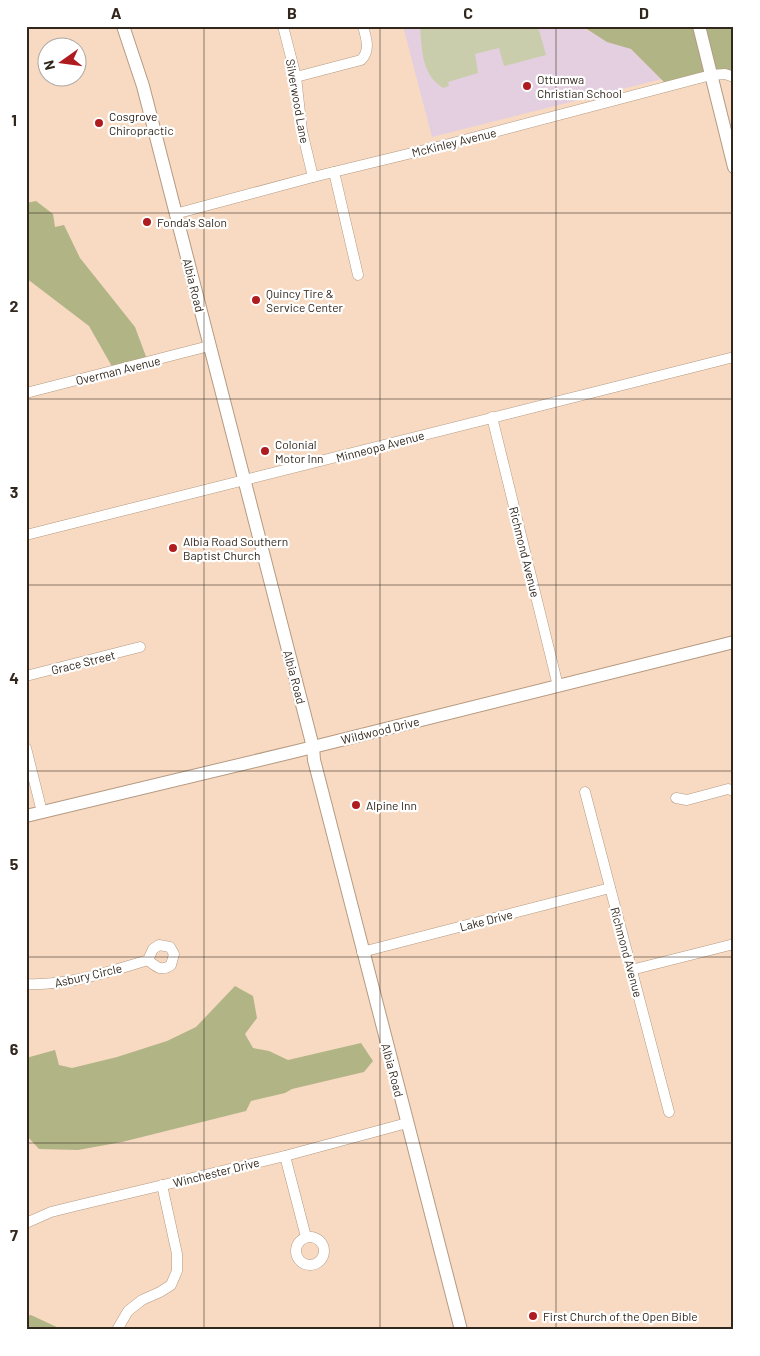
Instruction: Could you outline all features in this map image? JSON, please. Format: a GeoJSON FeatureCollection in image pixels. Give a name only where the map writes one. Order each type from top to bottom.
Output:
{"type":"FeatureCollection","features":[{"type":"Feature","properties":{"kind":"street","name":"Albia Road"},"geometry":{"type":"LineString","coordinates":[[124,26],[144,86],[175,214],[313,747],[314,760],[362,952],[461,1330]]}},
{"type":"Feature","properties":{"kind":"street","name":"Silverwood Lane"},"geometry":{"type":"LineString","coordinates":[[283,26],[296,77],[302,131],[313,177]]}},
{"type":"Feature","properties":{"kind":"street"},"geometry":{"type":"LineString","coordinates":[[296,77],[361,60],[366,55],[368,45],[363,26]]}},
{"type":"Feature","properties":{"kind":"street"},"geometry":{"type":"LineString","coordinates":[[699,26],[734,167]]}},
{"type":"Feature","properties":{"kind":"street","name":"McKinley Avenue"},"geometry":{"type":"LineString","coordinates":[[175,214],[711,75],[725,74],[734,76]]}},
{"type":"Feature","properties":{"kind":"street"},"geometry":{"type":"LineString","coordinates":[[334,172],[358,275]]}},
{"type":"Feature","properties":{"kind":"street","name":"Overman Avenue"},"geometry":{"type":"LineString","coordinates":[[26,393],[209,346]]}},
{"type":"Feature","properties":{"kind":"street","name":"Minneopa Avenue"},"geometry":{"type":"LineString","coordinates":[[26,535],[734,357]]}},
{"type":"Feature","properties":{"kind":"street","name":"Richmond Avenue"},"geometry":{"type":"LineString","coordinates":[[492,417],[558,686]]}},
{"type":"Feature","properties":{"kind":"street","name":"Wildwood Drive"},"geometry":{"type":"LineString","coordinates":[[26,816],[734,642]]}},
{"type":"Feature","properties":{"kind":"street","name":"Grace Street"},"geometry":{"type":"LineString","coordinates":[[26,676],[140,647]]}},
{"type":"Feature","properties":{"kind":"street"},"geometry":{"type":"LineString","coordinates":[[26,748],[42,812]]}},
{"type":"Feature","properties":{"kind":"street"},"geometry":{"type":"LineString","coordinates":[[676,798],[687,800],[728,789],[734,791]]}},
{"type":"Feature","properties":{"kind":"street","name":"Richmond Avenue"},"geometry":{"type":"LineString","coordinates":[[586,792],[669,1112]]}},
{"type":"Feature","properties":{"kind":"street","name":"Lake Drive"},"geometry":{"type":"LineString","coordinates":[[362,952],[610,888]]}},
{"type":"Feature","properties":{"kind":"street"},"geometry":{"type":"LineString","coordinates":[[631,970],[734,944]]}},
{"type":"Feature","properties":{"kind":"street","name":"Asbury Circle"},"geometry":{"type":"LineString","coordinates":[[26,984],[42,985],[61,982],[148,960]]}},
{"type":"Feature","properties":{"kind":"street","name":"Winchester Drive"},"geometry":{"type":"LineString","coordinates":[[26,1223],[51,1212],[285,1156],[407,1122]]}},
{"type":"Feature","properties":{"kind":"street"},"geometry":{"type":"LineString","coordinates":[[285,1156],[306,1237]]}},
{"type":"Feature","properties":{"kind":"street"},"geometry":{"type":"LineString","coordinates":[[116,1330],[128,1311],[142,1300],[171,1285],[177,1271],[177,1254],[162,1185]]}},
{"type":"Feature","properties":{"kind":"shaded area","name":"Ottumwa Christian School"},"geometry":{"type":"Polygon","coordinates":[[[403,26],[582,26],[584,29],[631,49],[662,79],[432,137],[403,26]]]}},
{"type":"Feature","properties":{"kind":"green space"},"geometry":{"type":"Polygon","coordinates":[[[420,26],[532,26],[539,30],[546,55],[504,66],[499,48],[475,54],[478,73],[448,82],[449,86],[443,88],[430,76],[424,60],[420,26]]]}},
{"type":"Feature","properties":{"kind":"green space"},"geometry":{"type":"Polygon","coordinates":[[[582,26],[734,26],[734,77],[668,86],[631,49],[607,42],[582,26]]]}},
{"type":"Feature","properties":{"kind":"green space"},"geometry":{"type":"Polygon","coordinates":[[[36,201],[53,214],[55,227],[64,225],[80,258],[135,327],[148,362],[114,370],[89,326],[26,278],[26,203],[36,201]]]}},
{"type":"Feature","properties":{"kind":"green space"},"geometry":{"type":"Polygon","coordinates":[[[235,986],[253,996],[257,1018],[245,1034],[253,1048],[269,1051],[288,1060],[361,1043],[373,1061],[364,1072],[251,1101],[246,1111],[122,1142],[78,1150],[39,1149],[27,1136],[26,1058],[55,1050],[59,1065],[72,1068],[117,1057],[167,1041],[196,1027],[235,986]]]}},
{"type":"Feature","properties":{"kind":"green space"},"geometry":{"type":"Polygon","coordinates":[[[31,1315],[63,1330],[26,1330],[26,1316],[31,1315]]]}},
{"type":"Feature","properties":{"kind":"place","name":"Ottumwa Christian School"},"geometry":{"type":"Point","coordinates":[527,86]}},
{"type":"Feature","properties":{"kind":"place","name":"Cosgrove Chiropractic"},"geometry":{"type":"Point","coordinates":[99,123]}},
{"type":"Feature","properties":{"kind":"place","name":"Fonda's Salon"},"geometry":{"type":"Point","coordinates":[147,222]}},
{"type":"Feature","properties":{"kind":"place","name":"Quincy Tire & Service Center"},"geometry":{"type":"Point","coordinates":[256,300]}},
{"type":"Feature","properties":{"kind":"place","name":"Colonial Motor Inn"},"geometry":{"type":"Point","coordinates":[265,451]}},
{"type":"Feature","properties":{"kind":"place","name":"Albia Road Southern Baptist Church"},"geometry":{"type":"Point","coordinates":[173,548]}},
{"type":"Feature","properties":{"kind":"place","name":"Alpine Inn"},"geometry":{"type":"Point","coordinates":[356,805]}},
{"type":"Feature","properties":{"kind":"place","name":"First Church of the Open Bible"},"geometry":{"type":"Point","coordinates":[533,1316]}}]}
